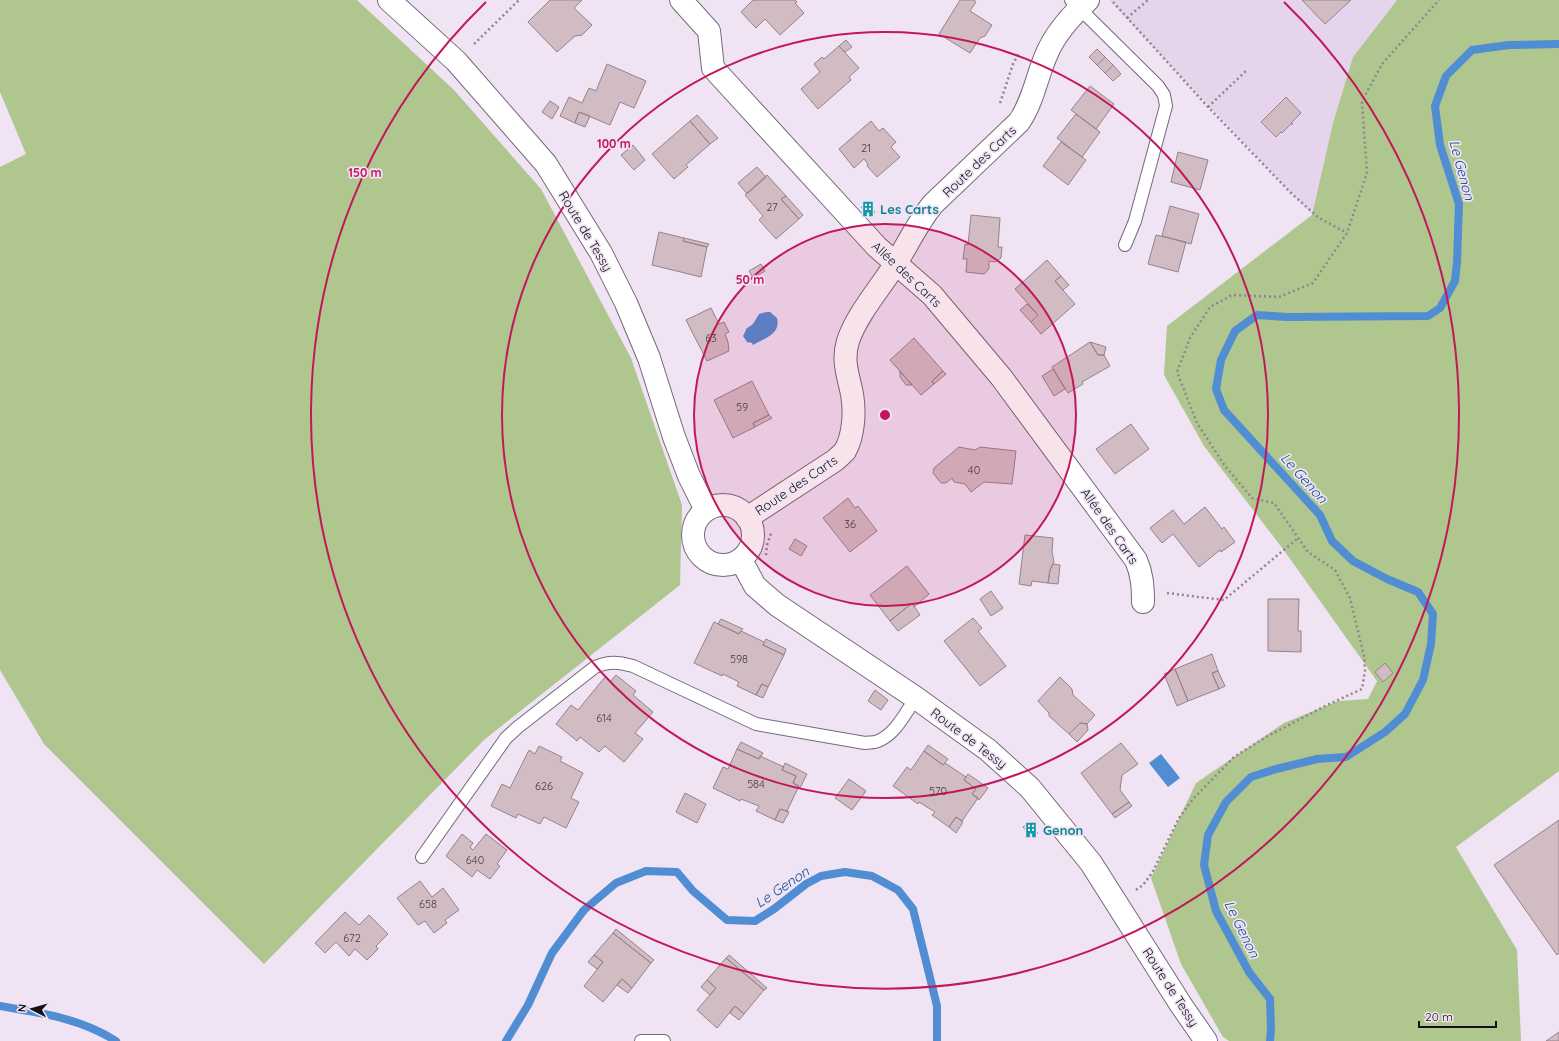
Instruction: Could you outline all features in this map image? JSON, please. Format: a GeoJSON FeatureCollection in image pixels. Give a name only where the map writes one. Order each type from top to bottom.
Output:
{"type":"FeatureCollection","features":[{"type":"Feature","properties":{"kind":"street","name":"Route de Tessy"},"geometry":{"type":"LineString","coordinates":[[390,0],[456,61],[546,164],[601,252],[626,303],[646,351],[674,437],[689,476],[706,510]]}},
{"type":"Feature","properties":{"kind":"street","name":"Allée des Carts"},"geometry":{"type":"LineString","coordinates":[[681,0],[709,31],[713,68],[877,247],[932,295],[1001,376],[1136,560],[1142,575],[1143,596]]}},
{"type":"Feature","properties":{"kind":"street","name":"Route des Carts"},"geometry":{"type":"LineString","coordinates":[[747,518],[834,461],[845,451],[851,435],[853,418],[852,395],[846,371],[845,355],[856,323],[896,263],[925,214],[933,204],[1019,122],[1026,111],[1045,59],[1053,42],[1079,3]]}},
{"type":"Feature","properties":{"kind":"street"},"geometry":{"type":"LineString","coordinates":[[726,505],[736,508],[747,518],[753,532],[752,542],[748,551],[741,560],[722,566],[711,563],[701,557],[695,549],[692,538],[693,527],[698,517],[706,510],[716,506],[726,505]]}},
{"type":"Feature","properties":{"kind":"street","name":"Route de Tessy"},"geometry":{"type":"LineString","coordinates":[[741,560],[750,580],[777,605],[916,698],[988,750],[1030,788],[1091,863],[1206,1041]]}},
{"type":"Feature","properties":{"kind":"lane"},"geometry":{"type":"LineString","coordinates":[[1079,3],[1158,86],[1164,95],[1166,106],[1135,221],[1125,245]]}},
{"type":"Feature","properties":{"kind":"lane"},"geometry":{"type":"LineString","coordinates":[[422,857],[506,738],[583,676],[605,662],[617,662],[633,666],[756,724],[865,742],[876,742],[887,736],[896,727],[916,698]]}},
{"type":"Feature","properties":{"kind":"lane"},"geometry":{"type":"LineString","coordinates":[[641,1041],[664,1041]]}},
{"type":"Feature","properties":{"kind":"path"},"geometry":{"type":"LineString","coordinates":[[456,61],[519,0]]}},
{"type":"Feature","properties":{"kind":"path"},"geometry":{"type":"LineString","coordinates":[[1111,0],[1208,107],[1292,194],[1318,218],[1347,233]]}},
{"type":"Feature","properties":{"kind":"path"},"geometry":{"type":"LineString","coordinates":[[1128,18],[1148,0]]}},
{"type":"Feature","properties":{"kind":"path"},"geometry":{"type":"LineString","coordinates":[[1133,892],[1143,885],[1152,873],[1179,818],[1192,799],[1234,757],[1266,737],[1327,705],[1362,689],[1365,671],[1364,656],[1350,598],[1335,570],[1308,552],[1274,503],[1252,498],[1225,466],[1197,422],[1177,372],[1190,338],[1210,307],[1232,295],[1279,297],[1313,283],[1347,233],[1367,173],[1362,101],[1382,64],[1439,0]]}},
{"type":"Feature","properties":{"kind":"path"},"geometry":{"type":"LineString","coordinates":[[1000,104],[1013,64],[1020,50]]}},
{"type":"Feature","properties":{"kind":"path"},"geometry":{"type":"LineString","coordinates":[[1208,107],[1247,70]]}},
{"type":"Feature","properties":{"kind":"path"},"geometry":{"type":"LineString","coordinates":[[766,556],[767,545],[774,527]]}},
{"type":"Feature","properties":{"kind":"path"},"geometry":{"type":"LineString","coordinates":[[1143,596],[1224,600],[1298,538]]}},
{"type":"Feature","properties":{"kind":"shaded area"},"geometry":{"type":"Polygon","coordinates":[[[1109,0],[1397,0],[1353,57],[1333,123],[1312,215],[1109,0]]]}},
{"type":"Feature","properties":{"kind":"green space"},"geometry":{"type":"Polygon","coordinates":[[[0,0],[357,0],[454,90],[541,189],[631,358],[682,505],[680,585],[485,739],[264,964],[44,744],[0,670],[0,167],[26,154],[0,92],[0,0]]]}},
{"type":"Feature","properties":{"kind":"green space"},"geometry":{"type":"Polygon","coordinates":[[[1397,0],[1559,0],[1559,771],[1456,847],[1517,950],[1521,1041],[1229,1041],[1223,1037],[1181,964],[1151,878],[1196,783],[1284,723],[1338,701],[1368,699],[1377,681],[1283,549],[1204,446],[1164,375],[1167,326],[1312,215],[1333,123],[1353,57],[1397,0]]]}},
{"type":"Feature","properties":{"kind":"water"},"geometry":{"type":"Polygon","coordinates":[[[770,312],[777,318],[777,328],[767,338],[753,345],[752,343],[747,342],[743,336],[746,329],[753,324],[759,314],[770,312]]]}},
{"type":"Feature","properties":{"kind":"water"},"geometry":{"type":"Polygon","coordinates":[[[1161,754],[1180,778],[1168,787],[1149,763],[1161,754]]]}},
{"type":"Feature","properties":{"kind":"building"},"geometry":{"type":"Polygon","coordinates":[[[550,0],[582,0],[574,8],[592,25],[582,35],[575,36],[557,52],[528,22],[550,0]]]}},
{"type":"Feature","properties":{"kind":"building"},"geometry":{"type":"Polygon","coordinates":[[[753,0],[795,0],[797,2],[795,3],[804,13],[780,35],[765,19],[756,28],[741,12],[753,0]]]}},
{"type":"Feature","properties":{"kind":"building"},"geometry":{"type":"Polygon","coordinates":[[[960,0],[974,0],[976,2],[970,11],[992,25],[985,36],[980,38],[970,53],[939,34],[960,0]]]}},
{"type":"Feature","properties":{"kind":"building"},"geometry":{"type":"Polygon","coordinates":[[[1302,0],[1351,0],[1325,24],[1302,0]]]}},
{"type":"Feature","properties":{"kind":"building"},"geometry":{"type":"Polygon","coordinates":[[[846,40],[852,47],[845,52],[839,46],[846,40]]]}},
{"type":"Feature","properties":{"kind":"building"},"geometry":{"type":"Polygon","coordinates":[[[839,46],[859,68],[849,77],[851,80],[818,109],[801,89],[820,72],[814,64],[822,57],[824,59],[839,46]]]}},
{"type":"Feature","properties":{"kind":"building"},"geometry":{"type":"Polygon","coordinates":[[[1097,49],[1105,57],[1097,65],[1089,57],[1097,49]]]}},
{"type":"Feature","properties":{"kind":"building"},"geometry":{"type":"Polygon","coordinates":[[[1105,57],[1113,65],[1105,73],[1097,65],[1105,57]]]}},
{"type":"Feature","properties":{"kind":"building"},"geometry":{"type":"Polygon","coordinates":[[[607,64],[646,81],[634,108],[620,102],[610,125],[579,112],[575,123],[560,116],[569,97],[582,103],[589,88],[596,91],[607,64]]]}},
{"type":"Feature","properties":{"kind":"building"},"geometry":{"type":"Polygon","coordinates":[[[1113,65],[1121,74],[1113,81],[1105,73],[1113,65]]]}},
{"type":"Feature","properties":{"kind":"building"},"geometry":{"type":"Polygon","coordinates":[[[1090,86],[1114,104],[1096,129],[1071,110],[1090,86]]]}},
{"type":"Feature","properties":{"kind":"building"},"geometry":{"type":"Polygon","coordinates":[[[1286,97],[1301,113],[1291,123],[1293,124],[1291,124],[1276,137],[1261,122],[1286,97]]]}},
{"type":"Feature","properties":{"kind":"building"},"geometry":{"type":"Polygon","coordinates":[[[550,101],[559,107],[552,119],[542,112],[550,101]]]}},
{"type":"Feature","properties":{"kind":"building"},"geometry":{"type":"Polygon","coordinates":[[[579,112],[590,116],[585,127],[575,123],[579,112]]]}},
{"type":"Feature","properties":{"kind":"building"},"geometry":{"type":"Polygon","coordinates":[[[1076,114],[1100,132],[1082,157],[1057,138],[1076,114]]]}},
{"type":"Feature","properties":{"kind":"building"},"geometry":{"type":"Polygon","coordinates":[[[697,115],[718,138],[710,144],[690,121],[697,115]]]}},
{"type":"Feature","properties":{"kind":"building"},"geometry":{"type":"Polygon","coordinates":[[[690,121],[710,144],[686,165],[688,167],[674,179],[652,154],[690,121]]]}},
{"type":"Feature","properties":{"kind":"building"},"geometry":{"type":"Polygon","coordinates":[[[871,121],[879,131],[883,128],[896,142],[891,147],[900,157],[877,177],[867,166],[868,164],[864,159],[854,168],[839,149],[871,121]]]}},
{"type":"Feature","properties":{"kind":"building"},"geometry":{"type":"Polygon","coordinates":[[[1061,142],[1086,160],[1068,185],[1043,166],[1061,142]]]}},
{"type":"Feature","properties":{"kind":"building"},"geometry":{"type":"Polygon","coordinates":[[[633,145],[645,160],[634,170],[621,155],[633,145]]]}},
{"type":"Feature","properties":{"kind":"building"},"geometry":{"type":"Polygon","coordinates":[[[1178,152],[1208,160],[1200,190],[1171,182],[1178,152]]]}},
{"type":"Feature","properties":{"kind":"building"},"geometry":{"type":"Polygon","coordinates":[[[757,167],[766,177],[747,194],[738,183],[757,167]]]}},
{"type":"Feature","properties":{"kind":"building"},"geometry":{"type":"Polygon","coordinates":[[[767,175],[786,196],[781,199],[799,219],[776,239],[759,220],[763,216],[745,195],[767,175]]]}},
{"type":"Feature","properties":{"kind":"building"},"geometry":{"type":"Polygon","coordinates":[[[786,196],[803,215],[799,219],[781,199],[786,196]]]}},
{"type":"Feature","properties":{"kind":"building","name":"Les Carts"},"geometry":{"type":"Polygon","coordinates":[[[867,202],[875,212],[869,217],[861,207],[867,202]]]}},
{"type":"Feature","properties":{"kind":"building"},"geometry":{"type":"Polygon","coordinates":[[[1170,206],[1199,214],[1191,244],[1162,236],[1170,206]]]}},
{"type":"Feature","properties":{"kind":"building"},"geometry":{"type":"Polygon","coordinates":[[[971,215],[1000,218],[998,247],[1002,247],[1001,258],[995,262],[989,261],[989,269],[984,274],[966,272],[967,259],[963,259],[965,244],[968,245],[971,215]]]}},
{"type":"Feature","properties":{"kind":"building"},"geometry":{"type":"Polygon","coordinates":[[[659,232],[684,238],[683,241],[707,247],[701,277],[652,265],[659,232]]]}},
{"type":"Feature","properties":{"kind":"building"},"geometry":{"type":"Polygon","coordinates":[[[1156,235],[1186,242],[1178,272],[1148,264],[1156,235]]]}},
{"type":"Feature","properties":{"kind":"building"},"geometry":{"type":"Polygon","coordinates":[[[684,238],[709,244],[707,247],[683,241],[684,238]]]}},
{"type":"Feature","properties":{"kind":"building"},"geometry":{"type":"Polygon","coordinates":[[[1047,260],[1061,276],[1055,281],[1075,304],[1041,334],[1031,322],[1038,315],[1015,289],[1047,260]]]}},
{"type":"Feature","properties":{"kind":"building"},"geometry":{"type":"Polygon","coordinates":[[[761,264],[765,271],[753,278],[749,271],[761,264]]]}},
{"type":"Feature","properties":{"kind":"building"},"geometry":{"type":"Polygon","coordinates":[[[1061,276],[1069,285],[1063,290],[1055,281],[1061,276]]]}},
{"type":"Feature","properties":{"kind":"building"},"geometry":{"type":"Polygon","coordinates":[[[1027,304],[1038,315],[1031,322],[1020,310],[1027,304]]]}},
{"type":"Feature","properties":{"kind":"building"},"geometry":{"type":"Polygon","coordinates":[[[711,308],[719,324],[724,322],[729,332],[725,334],[729,351],[707,361],[686,320],[711,308]]]}},
{"type":"Feature","properties":{"kind":"building"},"geometry":{"type":"Polygon","coordinates":[[[914,338],[943,371],[932,381],[934,384],[921,395],[890,360],[914,338]]]}},
{"type":"Feature","properties":{"kind":"building"},"geometry":{"type":"Polygon","coordinates":[[[1090,342],[1098,355],[1104,355],[1110,366],[1082,382],[1083,384],[1068,393],[1052,367],[1090,342]]]}},
{"type":"Feature","properties":{"kind":"building"},"geometry":{"type":"Polygon","coordinates":[[[1090,342],[1106,347],[1104,355],[1098,355],[1090,342]]]}},
{"type":"Feature","properties":{"kind":"building"},"geometry":{"type":"Polygon","coordinates":[[[1053,369],[1065,389],[1054,396],[1042,376],[1053,369]]]}},
{"type":"Feature","properties":{"kind":"building"},"geometry":{"type":"Polygon","coordinates":[[[900,371],[912,385],[906,385],[900,377],[900,371]]]}},
{"type":"Feature","properties":{"kind":"building"},"geometry":{"type":"Polygon","coordinates":[[[943,371],[946,374],[934,384],[932,381],[943,371]]]}},
{"type":"Feature","properties":{"kind":"building"},"geometry":{"type":"Polygon","coordinates":[[[752,381],[769,415],[753,423],[755,427],[733,438],[714,400],[752,381]]]}},
{"type":"Feature","properties":{"kind":"building"},"geometry":{"type":"Polygon","coordinates":[[[769,415],[772,418],[755,427],[753,423],[769,415]]]}},
{"type":"Feature","properties":{"kind":"building"},"geometry":{"type":"Polygon","coordinates":[[[1131,424],[1149,449],[1115,474],[1096,449],[1131,424]]]}},
{"type":"Feature","properties":{"kind":"building"},"geometry":{"type":"Polygon","coordinates":[[[959,447],[975,450],[980,447],[1016,451],[1012,484],[984,482],[971,492],[965,484],[954,482],[952,478],[946,483],[941,483],[933,473],[934,468],[959,447]]]}},
{"type":"Feature","properties":{"kind":"building"},"geometry":{"type":"Polygon","coordinates":[[[848,498],[855,508],[858,506],[877,531],[850,552],[823,518],[848,498]]]}},
{"type":"Feature","properties":{"kind":"building"},"geometry":{"type":"Polygon","coordinates":[[[1205,507],[1222,529],[1224,527],[1235,542],[1221,552],[1220,550],[1199,567],[1173,534],[1162,543],[1150,528],[1173,510],[1184,524],[1205,507]]]}},
{"type":"Feature","properties":{"kind":"building"},"geometry":{"type":"Polygon","coordinates":[[[1025,535],[1053,538],[1052,552],[1054,562],[1050,570],[1048,583],[1032,581],[1031,586],[1019,584],[1025,535]]]}},
{"type":"Feature","properties":{"kind":"building"},"geometry":{"type":"Polygon","coordinates":[[[795,539],[807,546],[801,556],[789,549],[795,539]]]}},
{"type":"Feature","properties":{"kind":"building"},"geometry":{"type":"Polygon","coordinates":[[[1053,564],[1060,565],[1058,584],[1048,583],[1050,570],[1053,564]]]}},
{"type":"Feature","properties":{"kind":"building"},"geometry":{"type":"Polygon","coordinates":[[[907,566],[929,594],[914,607],[912,603],[890,621],[870,595],[907,566]]]}},
{"type":"Feature","properties":{"kind":"building"},"geometry":{"type":"Polygon","coordinates":[[[991,591],[1003,608],[991,616],[980,599],[991,591]]]}},
{"type":"Feature","properties":{"kind":"building"},"geometry":{"type":"Polygon","coordinates":[[[1268,599],[1299,599],[1298,631],[1301,631],[1301,652],[1268,651],[1268,599]]]}},
{"type":"Feature","properties":{"kind":"building"},"geometry":{"type":"Polygon","coordinates":[[[912,603],[920,615],[898,631],[890,621],[912,603]]]}},
{"type":"Feature","properties":{"kind":"building"},"geometry":{"type":"Polygon","coordinates":[[[973,618],[982,628],[978,631],[1006,666],[980,686],[944,641],[973,618]]]}},
{"type":"Feature","properties":{"kind":"building"},"geometry":{"type":"Polygon","coordinates":[[[721,619],[743,629],[739,634],[718,624],[721,619]]]}},
{"type":"Feature","properties":{"kind":"building"},"geometry":{"type":"Polygon","coordinates":[[[714,622],[739,634],[741,631],[764,642],[763,645],[784,655],[768,687],[762,684],[756,695],[737,686],[739,682],[694,663],[714,622]]]}},
{"type":"Feature","properties":{"kind":"building"},"geometry":{"type":"Polygon","coordinates":[[[766,639],[786,649],[784,655],[763,645],[766,639]]]}},
{"type":"Feature","properties":{"kind":"building"},"geometry":{"type":"Polygon","coordinates":[[[1212,654],[1218,671],[1212,673],[1219,689],[1188,701],[1175,669],[1212,654]]]}},
{"type":"Feature","properties":{"kind":"building"},"geometry":{"type":"Polygon","coordinates":[[[1385,663],[1393,673],[1383,682],[1375,672],[1385,663]]]}},
{"type":"Feature","properties":{"kind":"building"},"geometry":{"type":"Polygon","coordinates":[[[1175,669],[1188,701],[1177,706],[1164,674],[1175,669]]]}},
{"type":"Feature","properties":{"kind":"building"},"geometry":{"type":"Polygon","coordinates":[[[1218,671],[1225,686],[1219,689],[1212,673],[1218,671]]]}},
{"type":"Feature","properties":{"kind":"building"},"geometry":{"type":"Polygon","coordinates":[[[616,675],[636,691],[633,695],[653,712],[635,733],[643,739],[624,762],[605,746],[599,752],[580,737],[577,741],[556,724],[571,705],[578,710],[605,677],[610,682],[616,675]]]}},
{"type":"Feature","properties":{"kind":"building"},"geometry":{"type":"Polygon","coordinates":[[[1060,677],[1072,689],[1073,695],[1095,715],[1087,724],[1080,723],[1069,734],[1049,716],[1049,713],[1038,701],[1060,677]]]}},
{"type":"Feature","properties":{"kind":"building"},"geometry":{"type":"Polygon","coordinates":[[[762,684],[768,687],[763,698],[756,695],[762,684]]]}},
{"type":"Feature","properties":{"kind":"building"},"geometry":{"type":"Polygon","coordinates":[[[875,690],[888,700],[881,710],[868,701],[875,690]]]}},
{"type":"Feature","properties":{"kind":"building"},"geometry":{"type":"Polygon","coordinates":[[[1080,723],[1087,724],[1088,730],[1077,742],[1069,734],[1080,723]]]}},
{"type":"Feature","properties":{"kind":"building"},"geometry":{"type":"Polygon","coordinates":[[[741,742],[763,753],[759,759],[737,749],[741,742]]]}},
{"type":"Feature","properties":{"kind":"building"},"geometry":{"type":"Polygon","coordinates":[[[1121,743],[1138,764],[1122,775],[1120,790],[1129,802],[1112,814],[1081,773],[1121,743]]]}},
{"type":"Feature","properties":{"kind":"building"},"geometry":{"type":"Polygon","coordinates":[[[928,745],[948,759],[943,765],[924,751],[928,745]]]}},
{"type":"Feature","properties":{"kind":"building"},"geometry":{"type":"Polygon","coordinates":[[[539,746],[562,757],[560,761],[583,773],[571,798],[579,802],[566,828],[544,817],[540,824],[518,814],[516,818],[491,806],[502,784],[510,788],[529,750],[535,754],[539,746]]]}},
{"type":"Feature","properties":{"kind":"building"},"geometry":{"type":"Polygon","coordinates":[[[737,749],[759,759],[760,756],[784,767],[782,770],[796,776],[793,783],[799,786],[787,811],[780,809],[775,820],[756,811],[759,806],[741,799],[740,801],[713,788],[723,767],[728,769],[737,749]]]}},
{"type":"Feature","properties":{"kind":"building"},"geometry":{"type":"Polygon","coordinates":[[[924,751],[943,765],[945,763],[966,777],[964,780],[976,789],[972,794],[978,798],[962,821],[956,817],[949,827],[932,815],[935,812],[919,802],[918,804],[893,786],[907,767],[911,770],[924,751]]]}},
{"type":"Feature","properties":{"kind":"building"},"geometry":{"type":"Polygon","coordinates":[[[785,763],[807,774],[800,788],[793,783],[796,776],[782,770],[785,763]]]}},
{"type":"Feature","properties":{"kind":"building"},"geometry":{"type":"Polygon","coordinates":[[[968,774],[988,788],[979,800],[972,794],[976,789],[964,780],[968,774]]]}},
{"type":"Feature","properties":{"kind":"building"},"geometry":{"type":"Polygon","coordinates":[[[849,779],[866,791],[852,810],[835,798],[849,779]]]}},
{"type":"Feature","properties":{"kind":"building"},"geometry":{"type":"Polygon","coordinates":[[[685,793],[706,804],[697,823],[676,812],[685,793]]]}},
{"type":"Feature","properties":{"kind":"building"},"geometry":{"type":"Polygon","coordinates":[[[1129,802],[1132,806],[1115,818],[1112,814],[1129,802]]]}},
{"type":"Feature","properties":{"kind":"building"},"geometry":{"type":"Polygon","coordinates":[[[780,809],[789,812],[783,823],[775,820],[780,809]]]}},
{"type":"Feature","properties":{"kind":"building"},"geometry":{"type":"Polygon","coordinates":[[[956,817],[963,822],[956,833],[949,827],[956,817]]]}},
{"type":"Feature","properties":{"kind":"building"},"geometry":{"type":"Polygon","coordinates":[[[1559,820],[1559,953],[1557,955],[1494,865],[1559,820]]]}},
{"type":"Feature","properties":{"kind":"building","name":"Genon"},"geometry":{"type":"Polygon","coordinates":[[[1028,822],[1038,833],[1033,838],[1023,827],[1028,822]]]}},
{"type":"Feature","properties":{"kind":"building"},"geometry":{"type":"Polygon","coordinates":[[[462,834],[473,843],[470,847],[473,850],[486,834],[507,850],[497,864],[500,866],[490,879],[477,870],[472,877],[446,856],[462,834]]]}},
{"type":"Feature","properties":{"kind":"building"},"geometry":{"type":"Polygon","coordinates":[[[420,881],[432,897],[443,888],[459,910],[445,920],[447,923],[434,933],[425,921],[418,925],[397,898],[420,881]]]}},
{"type":"Feature","properties":{"kind":"building"},"geometry":{"type":"Polygon","coordinates":[[[345,912],[359,925],[369,915],[388,934],[376,946],[378,949],[367,960],[355,949],[349,956],[336,942],[325,953],[315,943],[345,912]]]}},
{"type":"Feature","properties":{"kind":"building"},"geometry":{"type":"Polygon","coordinates":[[[616,929],[654,960],[651,963],[613,933],[616,929]]]}},
{"type":"Feature","properties":{"kind":"building"},"geometry":{"type":"Polygon","coordinates":[[[613,933],[651,963],[632,988],[622,979],[603,1002],[584,986],[603,962],[594,955],[613,933]]]}},
{"type":"Feature","properties":{"kind":"building"},"geometry":{"type":"Polygon","coordinates":[[[594,955],[603,962],[597,969],[588,962],[594,955]]]}},
{"type":"Feature","properties":{"kind":"building"},"geometry":{"type":"Polygon","coordinates":[[[729,955],[767,988],[764,990],[726,958],[729,955]]]}},
{"type":"Feature","properties":{"kind":"building"},"geometry":{"type":"Polygon","coordinates":[[[726,958],[764,990],[744,1014],[735,1006],[717,1028],[697,1010],[716,988],[707,980],[726,958]]]}},
{"type":"Feature","properties":{"kind":"building"},"geometry":{"type":"Polygon","coordinates":[[[622,979],[632,988],[628,993],[617,985],[622,979]]]}},
{"type":"Feature","properties":{"kind":"building"},"geometry":{"type":"Polygon","coordinates":[[[707,980],[716,988],[710,995],[701,987],[707,980]]]}},
{"type":"Feature","properties":{"kind":"building"},"geometry":{"type":"Polygon","coordinates":[[[735,1006],[744,1014],[739,1020],[730,1013],[735,1006]]]}},
{"type":"Feature","properties":{"kind":"building"},"geometry":{"type":"Polygon","coordinates":[[[1559,1032],[1559,1041],[1546,1041],[1559,1032]]]}},
{"type":"Feature","properties":{"kind":"waterway","name":"Le Genon"},"geometry":{"type":"LineString","coordinates":[[1270,1041],[1270,999],[1249,972],[1216,911],[1204,865],[1208,835],[1226,802],[1251,777],[1317,759],[1346,757],[1385,732],[1405,714],[1423,680],[1431,644],[1433,614],[1418,592],[1387,579],[1353,561],[1332,541],[1320,515],[1224,410],[1216,389],[1221,360],[1235,331],[1257,315],[1287,317],[1428,316],[1440,308],[1455,281],[1459,204],[1440,145],[1435,106],[1446,76],[1472,50],[1509,45],[1559,44]]}},
{"type":"Feature","properties":{"kind":"waterway","name":"Le Genon"},"geometry":{"type":"LineString","coordinates":[[506,1041],[528,1005],[552,953],[584,910],[616,883],[646,871],[677,872],[693,891],[727,920],[755,921],[774,909],[806,884],[821,876],[845,872],[872,876],[898,890],[913,909],[937,1006],[937,1041]]}},
{"type":"Feature","properties":{"kind":"waterway","name":"Le Genon"},"geometry":{"type":"LineString","coordinates":[[0,1006],[45,1014],[74,1022],[102,1033],[116,1041]]}},
{"type":"Feature","properties":{"kind":"place","name":"Les Carts"},"geometry":{"type":"Point","coordinates":[868,209]}},
{"type":"Feature","properties":{"kind":"place","name":"Genon"},"geometry":{"type":"Point","coordinates":[1031,830]}}]}
